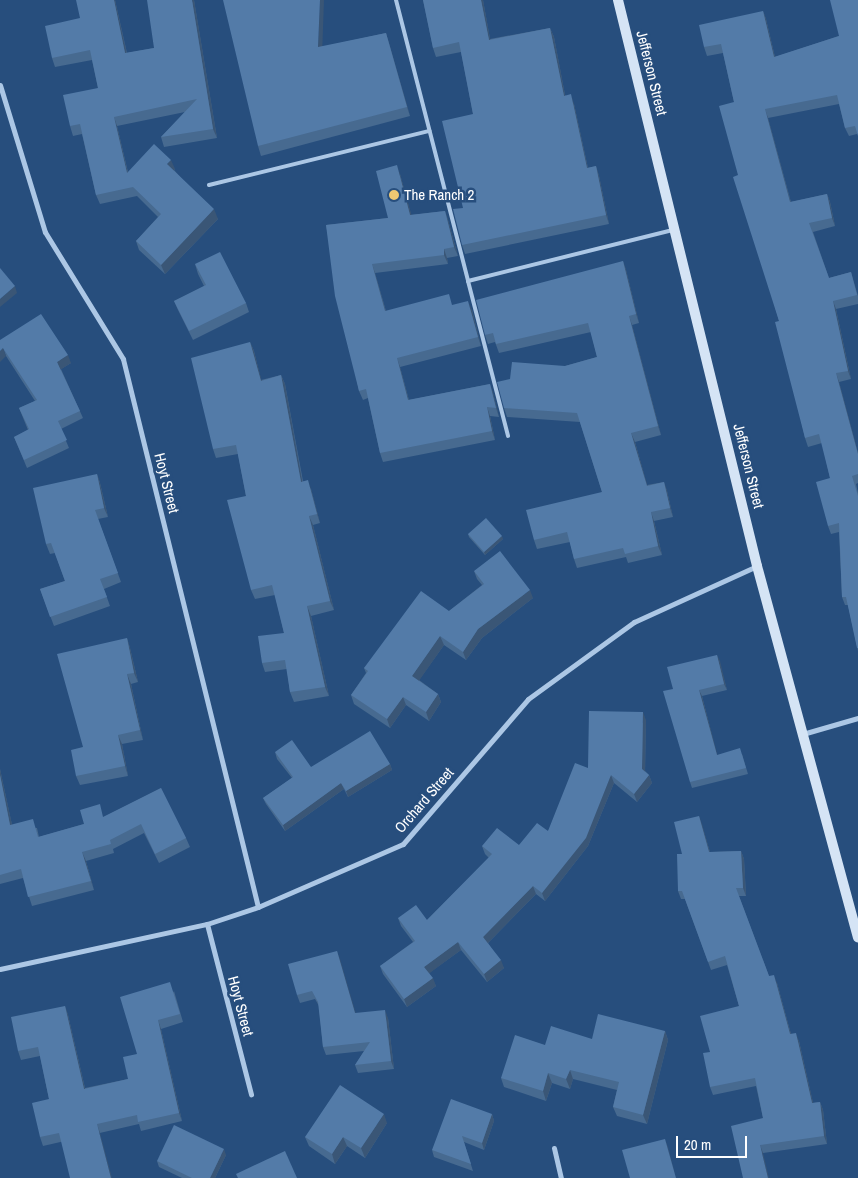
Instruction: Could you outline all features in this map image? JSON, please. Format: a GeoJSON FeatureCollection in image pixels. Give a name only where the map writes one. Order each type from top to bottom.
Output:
{"type":"FeatureCollection","features":[{"type":"Feature","properties":{"kind":"street","name":"Jefferson Street"},"geometry":{"type":"LineString","coordinates":[[618,0],[758,566],[806,733],[858,938]]}},
{"type":"Feature","properties":{"kind":"street","name":"Hoyt Street"},"geometry":{"type":"LineString","coordinates":[[0,85],[44,232],[123,359],[258,907]]}},
{"type":"Feature","properties":{"kind":"street","name":"Orchard Street"},"geometry":{"type":"LineString","coordinates":[[0,969],[206,924],[258,907],[402,844],[528,699],[634,622],[758,566]]}},
{"type":"Feature","properties":{"kind":"street"},"geometry":{"type":"LineString","coordinates":[[806,733],[858,718]]}},
{"type":"Feature","properties":{"kind":"street","name":"Hoyt Street"},"geometry":{"type":"LineString","coordinates":[[206,924],[251,1094]]}},
{"type":"Feature","properties":{"kind":"street"},"geometry":{"type":"LineString","coordinates":[[554,1148],[561,1178]]}},
{"type":"Feature","properties":{"kind":"lane"},"geometry":{"type":"LineString","coordinates":[[396,0],[508,436]]}},
{"type":"Feature","properties":{"kind":"lane"},"geometry":{"type":"LineString","coordinates":[[210,184],[429,131]]}},
{"type":"Feature","properties":{"kind":"lane"},"geometry":{"type":"LineString","coordinates":[[468,281],[675,229]]}},
{"type":"Feature","properties":{"kind":"building"},"geometry":{"type":"Polygon","coordinates":[[[76,0],[114,0],[125,53],[154,48],[147,0],[192,0],[213,129],[161,137],[197,99],[114,117],[127,173],[154,144],[171,160],[167,164],[214,209],[161,265],[136,241],[161,214],[133,187],[96,195],[80,124],[70,126],[63,95],[98,88],[90,50],[52,58],[45,26],[80,18],[76,0]]]}},
{"type":"Feature","properties":{"kind":"building"},"geometry":{"type":"Polygon","coordinates":[[[223,0],[320,0],[318,47],[386,33],[407,107],[258,146],[223,0]]]}},
{"type":"Feature","properties":{"kind":"building"},"geometry":{"type":"Polygon","coordinates":[[[423,0],[481,0],[489,40],[550,28],[564,96],[571,94],[587,168],[596,166],[606,215],[462,245],[453,209],[463,208],[442,121],[473,114],[459,42],[433,48],[423,0]]]}},
{"type":"Feature","properties":{"kind":"building"},"geometry":{"type":"Polygon","coordinates":[[[830,0],[858,0],[858,136],[855,126],[845,128],[837,95],[765,109],[790,202],[827,194],[832,218],[809,223],[829,278],[851,272],[857,295],[833,301],[848,371],[836,373],[858,454],[858,474],[852,476],[858,496],[858,648],[846,597],[842,597],[839,523],[828,526],[816,482],[830,478],[819,434],[805,438],[775,322],[779,321],[733,177],[738,175],[719,106],[734,102],[721,44],[704,47],[699,25],[763,11],[774,57],[839,36],[830,0]]]}},
{"type":"Feature","properties":{"kind":"building"},"geometry":{"type":"Polygon","coordinates":[[[397,165],[410,215],[445,211],[454,247],[444,249],[444,255],[372,264],[385,311],[449,294],[452,305],[468,301],[478,337],[397,358],[408,400],[490,384],[496,408],[487,407],[492,431],[380,453],[366,389],[359,391],[335,296],[326,225],[388,218],[376,171],[397,165]]]}},
{"type":"Feature","properties":{"kind":"building"},"geometry":{"type":"Polygon","coordinates":[[[220,252],[246,303],[189,331],[174,301],[206,285],[195,264],[220,252]]]}},
{"type":"Feature","properties":{"kind":"building"},"geometry":{"type":"Polygon","coordinates":[[[623,261],[636,314],[629,316],[658,426],[631,433],[647,486],[664,482],[670,508],[651,512],[658,546],[625,554],[623,548],[574,559],[567,532],[534,540],[526,510],[602,492],[577,413],[504,408],[497,382],[510,379],[512,362],[565,366],[597,357],[588,323],[496,344],[493,333],[485,335],[476,300],[623,261]]]}},
{"type":"Feature","properties":{"kind":"building"},"geometry":{"type":"Polygon","coordinates":[[[0,268],[15,286],[0,299],[0,268]]]}},
{"type":"Feature","properties":{"kind":"building"},"geometry":{"type":"Polygon","coordinates":[[[41,314],[68,355],[57,362],[80,411],[58,421],[67,440],[24,460],[14,437],[29,429],[19,408],[37,400],[3,348],[0,351],[0,340],[41,314]]]}},
{"type":"Feature","properties":{"kind":"building"},"geometry":{"type":"Polygon","coordinates":[[[250,342],[261,381],[281,375],[301,482],[308,480],[317,514],[309,516],[330,601],[307,606],[325,687],[290,692],[285,660],[262,663],[258,636],[284,633],[272,585],[251,590],[227,500],[246,496],[236,445],[213,449],[191,358],[250,342]]]}},
{"type":"Feature","properties":{"kind":"building"},"geometry":{"type":"Polygon","coordinates":[[[97,474],[104,508],[95,510],[118,573],[100,579],[107,597],[50,617],[40,589],[65,581],[51,543],[46,544],[33,488],[97,474]]]}},
{"type":"Feature","properties":{"kind":"building"},"geometry":{"type":"Polygon","coordinates":[[[486,518],[502,536],[484,552],[468,534],[486,518]]]}},
{"type":"Feature","properties":{"kind":"building"},"geometry":{"type":"Polygon","coordinates":[[[500,551],[530,590],[478,629],[463,652],[440,636],[412,676],[438,694],[426,712],[403,697],[387,719],[351,695],[368,671],[364,668],[421,591],[449,611],[484,584],[474,571],[500,551]]]}},
{"type":"Feature","properties":{"kind":"building"},"geometry":{"type":"Polygon","coordinates":[[[127,638],[134,673],[127,674],[140,730],[118,735],[125,766],[76,776],[71,750],[83,747],[57,654],[127,638]]]}},
{"type":"Feature","properties":{"kind":"building"},"geometry":{"type":"Polygon","coordinates":[[[717,655],[724,684],[699,690],[717,755],[740,748],[746,768],[690,782],[663,691],[673,689],[667,667],[717,655]]]}},
{"type":"Feature","properties":{"kind":"building"},"geometry":{"type":"Polygon","coordinates":[[[589,711],[643,712],[642,769],[649,775],[634,794],[611,775],[586,838],[542,893],[533,886],[483,937],[501,960],[484,974],[458,942],[424,967],[433,978],[404,999],[380,966],[415,941],[398,918],[416,905],[427,920],[492,854],[482,846],[497,828],[519,845],[537,823],[548,831],[575,763],[588,768],[589,711]]]}},
{"type":"Feature","properties":{"kind":"building"},"geometry":{"type":"Polygon","coordinates":[[[370,731],[390,764],[346,791],[341,783],[283,825],[263,798],[293,777],[275,752],[292,740],[311,767],[370,731]]]}},
{"type":"Feature","properties":{"kind":"building"},"geometry":{"type":"Polygon","coordinates":[[[0,775],[10,825],[33,819],[38,837],[84,824],[80,810],[100,804],[103,817],[161,788],[186,838],[155,854],[141,824],[110,840],[111,844],[82,852],[91,881],[28,897],[21,869],[0,875],[0,775]]]}},
{"type":"Feature","properties":{"kind":"building"},"geometry":{"type":"Polygon","coordinates":[[[699,816],[709,852],[741,851],[743,888],[736,888],[769,976],[774,975],[790,1034],[796,1033],[812,1103],[820,1102],[824,1136],[760,1145],[768,1178],[743,1178],[731,1126],[763,1118],[755,1078],[710,1087],[703,1053],[710,1052],[700,1016],[739,1006],[725,956],[708,962],[682,891],[678,891],[677,854],[682,854],[674,822],[699,816]]]}},
{"type":"Feature","properties":{"kind":"building"},"geometry":{"type":"Polygon","coordinates":[[[337,951],[355,1013],[385,1010],[391,1061],[355,1065],[370,1042],[323,1047],[318,1002],[312,991],[297,995],[288,964],[337,951]]]}},
{"type":"Feature","properties":{"kind":"building"},"geometry":{"type":"Polygon","coordinates":[[[170,982],[180,1014],[158,1020],[179,1113],[138,1122],[137,1115],[97,1124],[111,1178],[70,1178],[59,1133],[40,1137],[32,1103],[49,1099],[38,1047],[18,1051],[11,1017],[65,1006],[84,1089],[128,1079],[123,1057],[137,1054],[120,997],[170,982]]]}},
{"type":"Feature","properties":{"kind":"building"},"geometry":{"type":"Polygon","coordinates":[[[598,1014],[665,1031],[643,1115],[613,1107],[619,1082],[570,1070],[566,1079],[548,1073],[543,1091],[501,1078],[515,1035],[545,1045],[551,1026],[592,1039],[598,1014]]]}},
{"type":"Feature","properties":{"kind":"building"},"geometry":{"type":"Polygon","coordinates":[[[340,1085],[384,1114],[361,1148],[343,1137],[332,1154],[305,1137],[340,1085]]]}},
{"type":"Feature","properties":{"kind":"building"},"geometry":{"type":"Polygon","coordinates":[[[451,1099],[492,1114],[482,1143],[462,1136],[471,1164],[432,1150],[451,1099]]]}},
{"type":"Feature","properties":{"kind":"building"},"geometry":{"type":"Polygon","coordinates":[[[174,1125],[224,1149],[210,1178],[192,1178],[157,1161],[174,1125]]]}},
{"type":"Feature","properties":{"kind":"building"},"geometry":{"type":"Polygon","coordinates":[[[665,1139],[676,1178],[630,1178],[622,1150],[665,1139]]]}},
{"type":"Feature","properties":{"kind":"building"},"geometry":{"type":"Polygon","coordinates":[[[285,1151],[297,1178],[238,1178],[236,1174],[285,1151]]]}},
{"type":"Feature","properties":{"kind":"place","name":"The Ranch 2"},"geometry":{"type":"Point","coordinates":[394,195]}}]}
